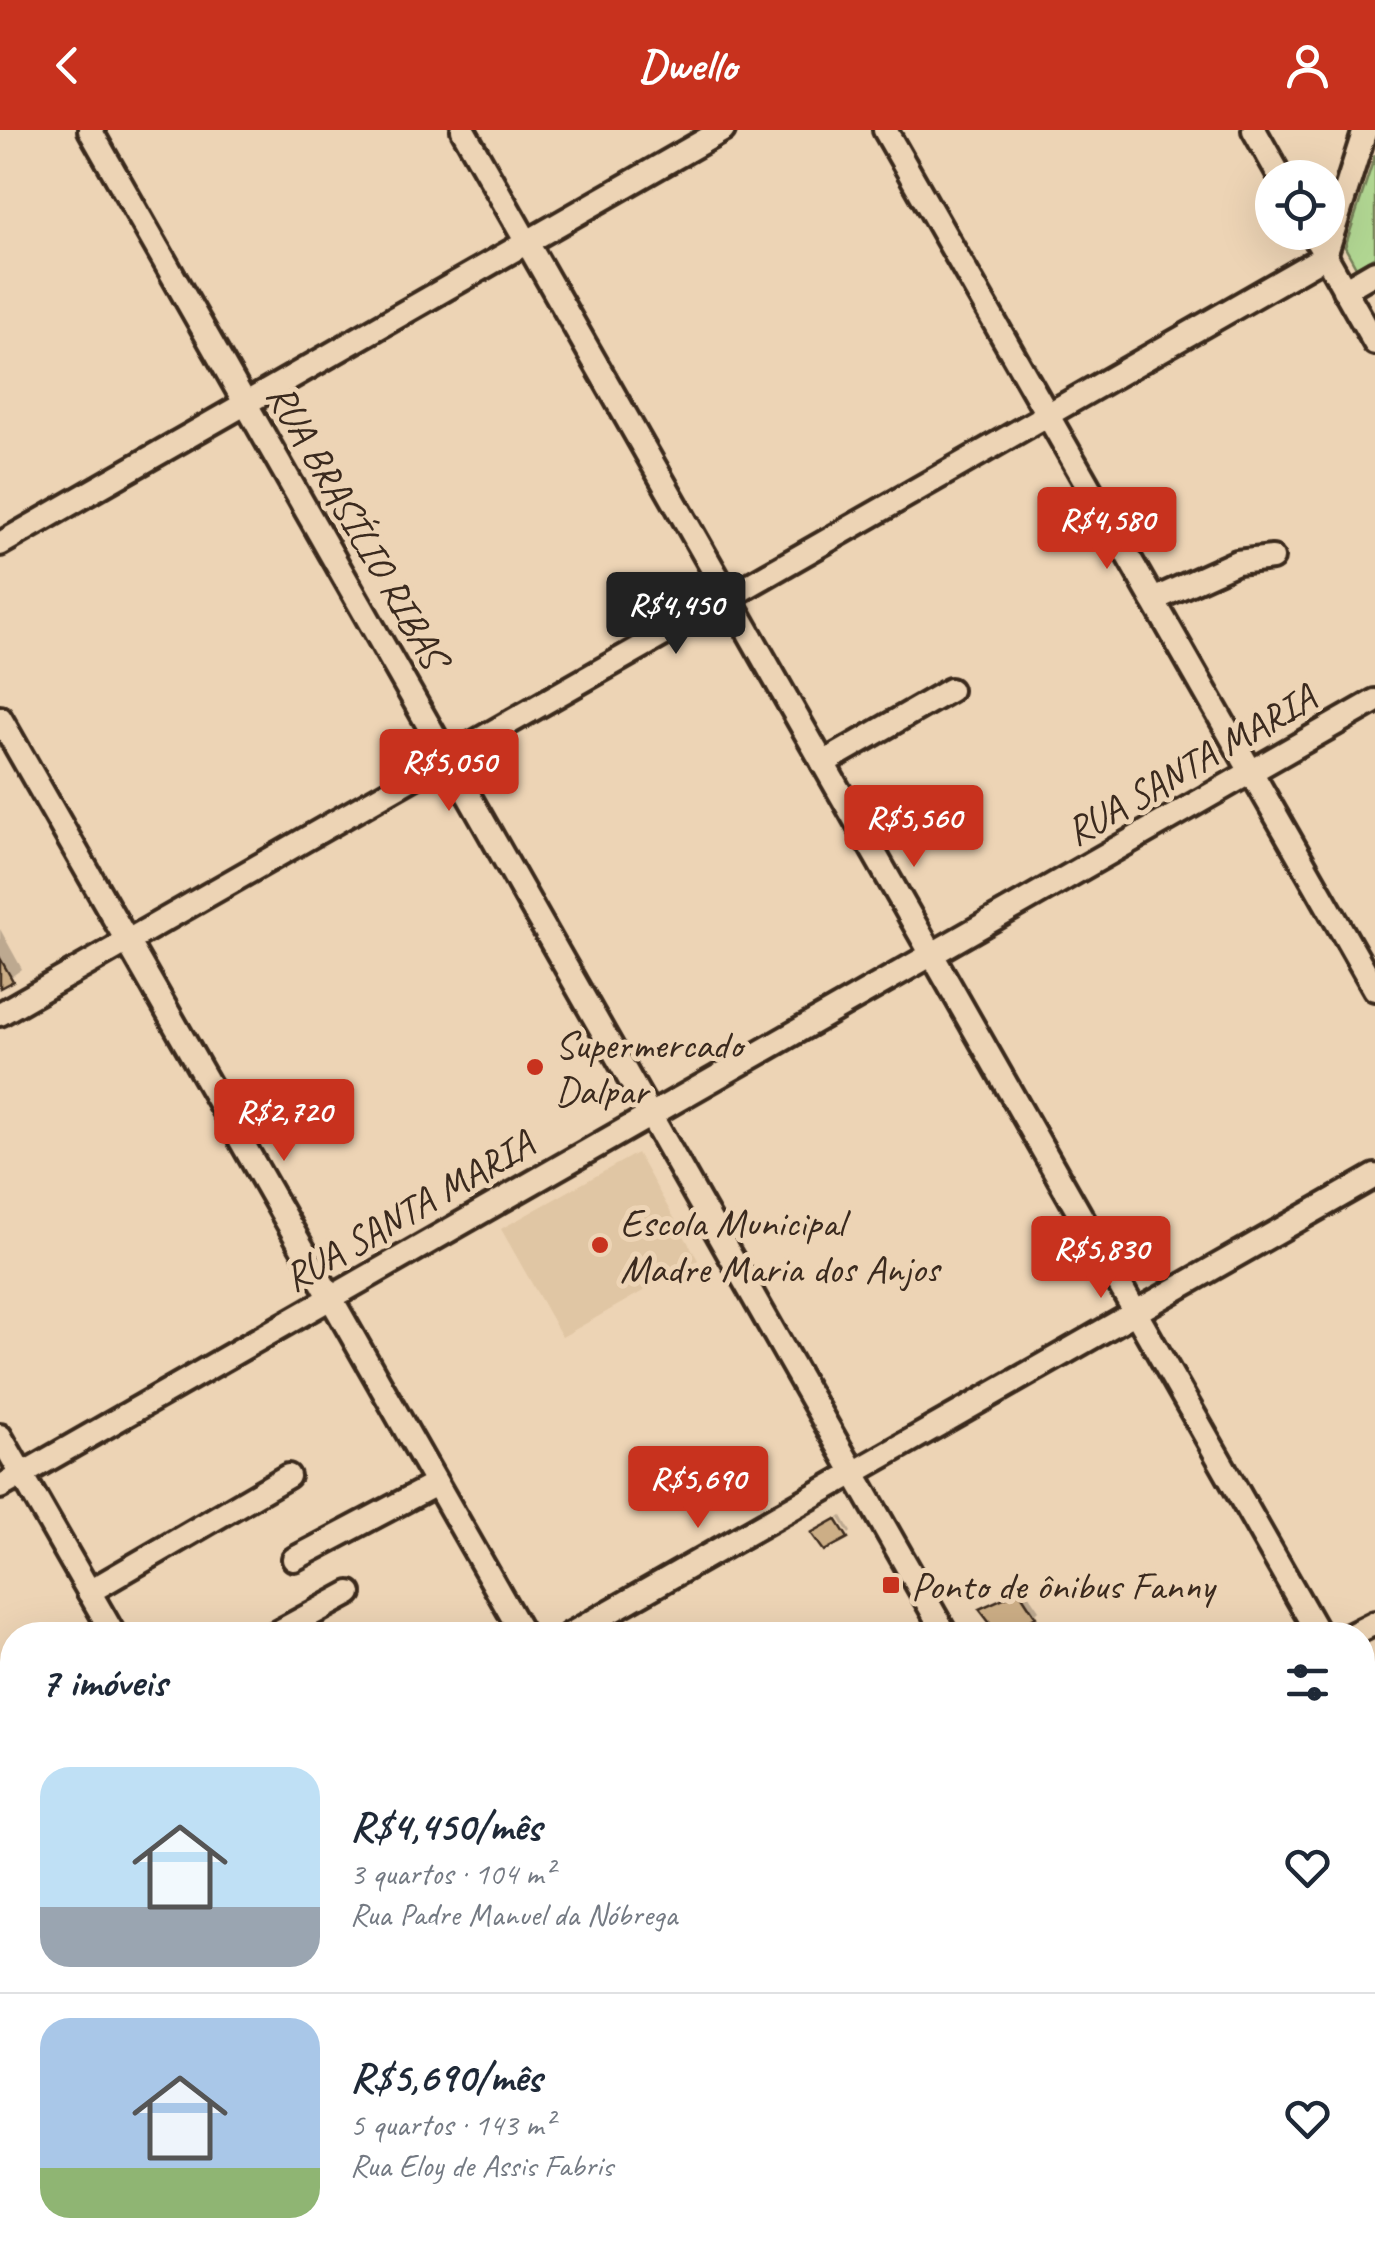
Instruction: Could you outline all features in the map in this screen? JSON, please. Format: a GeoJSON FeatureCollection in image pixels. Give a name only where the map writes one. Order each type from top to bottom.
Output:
{"type":"FeatureCollection","features":[{"type":"Feature","properties":{"kind":"street","name":"RUA BRASÍLIO RIBAS"},"geometry":{"type":"LineString","coordinates":[[90,130],[939,1622]]}},
{"type":"Feature","properties":{"kind":"street"},"geometry":{"type":"LineString","coordinates":[[464,130],[1312,1622]]}},
{"type":"Feature","properties":{"kind":"street"},"geometry":{"type":"LineString","coordinates":[[0,544],[723,130]]}},
{"type":"Feature","properties":{"kind":"street"},"geometry":{"type":"LineString","coordinates":[[884,130],[1375,989]]}},
{"type":"Feature","properties":{"kind":"street"},"geometry":{"type":"LineString","coordinates":[[1254,130],[1270,160]]}},
{"type":"Feature","properties":{"kind":"street"},"geometry":{"type":"LineString","coordinates":[[0,1014],[1325,256],[1368,136]]}},
{"type":"Feature","properties":{"kind":"street"},"geometry":{"type":"LineString","coordinates":[[1322,250],[1375,344]]}},
{"type":"Feature","properties":{"kind":"street"},"geometry":{"type":"LineString","coordinates":[[1344,290],[1375,272]]}},
{"type":"Feature","properties":{"kind":"street"},"geometry":{"type":"LineString","coordinates":[[1153,600],[1237,562],[1272,558]]}},
{"type":"Feature","properties":{"kind":"street"},"geometry":{"type":"LineString","coordinates":[[824,763],[950,690]]}},
{"type":"Feature","properties":{"kind":"street","name":"RUA SANTA MARIA"},"geometry":{"type":"LineString","coordinates":[[0,1486],[1375,701]]}},
{"type":"Feature","properties":{"kind":"street"},"geometry":{"type":"LineString","coordinates":[[0,718],[516,1622]]}},
{"type":"Feature","properties":{"kind":"street"},"geometry":{"type":"LineString","coordinates":[[592,1622],[1375,1176]]}},
{"type":"Feature","properties":{"kind":"street"},"geometry":{"type":"LineString","coordinates":[[0,1436],[106,1622]]}},
{"type":"Feature","properties":{"kind":"street"},"geometry":{"type":"LineString","coordinates":[[89,1592],[288,1476]]}},
{"type":"Feature","properties":{"kind":"street"},"geometry":{"type":"LineString","coordinates":[[294,1559],[436,1484]]}},
{"type":"Feature","properties":{"kind":"street"},"geometry":{"type":"LineString","coordinates":[[297,1622],[350,1593]]}},
{"type":"Feature","properties":{"kind":"shaded area","name":"Escola Municipal Madre Maria dos Anjos"},"geometry":{"type":"Polygon","coordinates":[[[637,1153],[698,1260],[562,1337],[501,1229],[637,1153]]]}},
{"type":"Feature","properties":{"kind":"green space"},"geometry":{"type":"Polygon","coordinates":[[[1375,155],[1375,256],[1356,267],[1345,247],[1375,155]]]}},
{"type":"Feature","properties":{"kind":"building"},"geometry":{"type":"Polygon","coordinates":[[[0,958],[13,981],[0,988],[0,958]]]}},
{"type":"Feature","properties":{"kind":"building"},"geometry":{"type":"Polygon","coordinates":[[[836,1519],[848,1538],[824,1551],[811,1533],[836,1519]]]}},
{"type":"Feature","properties":{"kind":"building"},"geometry":{"type":"Polygon","coordinates":[[[1019,1591],[1036,1617],[1027,1622],[989,1622],[979,1609],[1019,1591]]]}},
{"type":"Feature","properties":{"kind":"place","name":"Supermercado Dalpar"},"geometry":{"type":"Point","coordinates":[535,1067]}},
{"type":"Feature","properties":{"kind":"place","name":"Escola Municipal Madre Maria dos Anjos"},"geometry":{"type":"Point","coordinates":[600,1245]}},
{"type":"Feature","properties":{"kind":"place","name":"Ponto de ônibus Fanny"},"geometry":{"type":"Point","coordinates":[891,1585]}}]}
